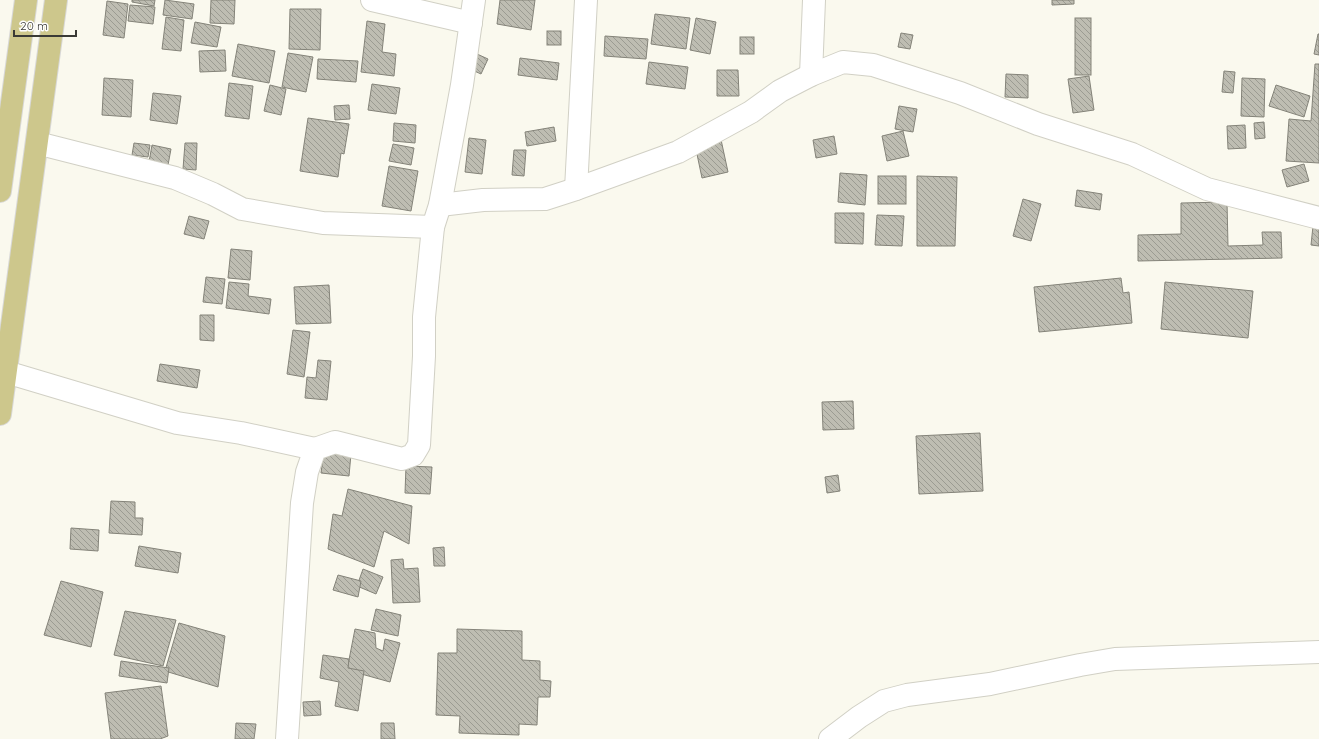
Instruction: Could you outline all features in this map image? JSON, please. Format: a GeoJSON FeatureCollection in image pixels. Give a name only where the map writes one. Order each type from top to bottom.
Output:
{"type":"FeatureCollection","features":[{"type":"Feature","properties":{"kind":"main road"},"geometry":{"type":"LineString","coordinates":[[0,191],[26,0]]}},
{"type":"Feature","properties":{"kind":"main road"},"geometry":{"type":"LineString","coordinates":[[0,414],[56,0]]}},
{"type":"Feature","properties":{"kind":"street"},"geometry":{"type":"LineString","coordinates":[[372,0],[471,23]]}},
{"type":"Feature","properties":{"kind":"street"},"geometry":{"type":"LineString","coordinates":[[6,372],[177,423],[241,433],[315,449],[335,442],[402,459],[413,455],[419,445],[424,356],[424,317],[433,227],[440,205],[462,85],[474,0]]}},
{"type":"Feature","properties":{"kind":"street"},"geometry":{"type":"LineString","coordinates":[[576,190],[586,0]]}},
{"type":"Feature","properties":{"kind":"street"},"geometry":{"type":"LineString","coordinates":[[810,75],[814,0]]}},
{"type":"Feature","properties":{"kind":"street"},"geometry":{"type":"LineString","coordinates":[[440,205],[483,200],[545,199],[576,190],[678,152],[751,112],[780,91],[810,75],[843,62],[873,65],[960,93],[1038,124],[1132,154],[1207,189],[1319,218]]}},
{"type":"Feature","properties":{"kind":"street"},"geometry":{"type":"LineString","coordinates":[[37,143],[175,178],[213,194],[242,209],[323,223],[433,227]]}},
{"type":"Feature","properties":{"kind":"street"},"geometry":{"type":"LineString","coordinates":[[287,739],[302,503],[307,472],[315,449]]}},
{"type":"Feature","properties":{"kind":"street"},"geometry":{"type":"LineString","coordinates":[[830,739],[858,717],[884,701],[907,695],[990,684],[1115,659],[1319,652]]}},
{"type":"Feature","properties":{"kind":"building"},"geometry":{"type":"Polygon","coordinates":[[[132,0],[155,0],[154,6],[132,2],[132,0]]]}},
{"type":"Feature","properties":{"kind":"building"},"geometry":{"type":"Polygon","coordinates":[[[165,0],[194,4],[192,19],[163,15],[165,0]]]}},
{"type":"Feature","properties":{"kind":"building"},"geometry":{"type":"Polygon","coordinates":[[[211,0],[235,0],[234,24],[210,23],[211,0]]]}},
{"type":"Feature","properties":{"kind":"building"},"geometry":{"type":"Polygon","coordinates":[[[500,0],[535,0],[531,30],[497,24],[500,0]]]}},
{"type":"Feature","properties":{"kind":"building"},"geometry":{"type":"Polygon","coordinates":[[[1052,0],[1074,0],[1074,4],[1052,5],[1052,0]]]}},
{"type":"Feature","properties":{"kind":"building"},"geometry":{"type":"Polygon","coordinates":[[[107,1],[128,4],[124,38],[103,35],[107,1]]]}},
{"type":"Feature","properties":{"kind":"building"},"geometry":{"type":"Polygon","coordinates":[[[130,5],[155,7],[153,24],[128,21],[130,5]]]}},
{"type":"Feature","properties":{"kind":"building"},"geometry":{"type":"Polygon","coordinates":[[[290,9],[321,9],[320,50],[289,49],[290,9]]]}},
{"type":"Feature","properties":{"kind":"building"},"geometry":{"type":"Polygon","coordinates":[[[655,14],[690,18],[686,49],[651,44],[655,14]]]}},
{"type":"Feature","properties":{"kind":"building"},"geometry":{"type":"Polygon","coordinates":[[[166,17],[184,20],[181,51],[162,49],[166,17]]]}},
{"type":"Feature","properties":{"kind":"building"},"geometry":{"type":"Polygon","coordinates":[[[696,18],[716,22],[710,54],[690,50],[696,18]]]}},
{"type":"Feature","properties":{"kind":"building"},"geometry":{"type":"Polygon","coordinates":[[[1075,18],[1091,18],[1091,75],[1075,75],[1075,18]]]}},
{"type":"Feature","properties":{"kind":"building"},"geometry":{"type":"Polygon","coordinates":[[[367,21],[385,24],[382,52],[396,54],[394,76],[361,72],[367,21]]]}},
{"type":"Feature","properties":{"kind":"building"},"geometry":{"type":"Polygon","coordinates":[[[195,22],[221,27],[217,47],[191,43],[195,22]]]}},
{"type":"Feature","properties":{"kind":"building"},"geometry":{"type":"Polygon","coordinates":[[[547,31],[561,31],[561,45],[547,45],[547,31]]]}},
{"type":"Feature","properties":{"kind":"building"},"geometry":{"type":"Polygon","coordinates":[[[901,33],[913,35],[910,49],[898,47],[901,33]]]}},
{"type":"Feature","properties":{"kind":"building"},"geometry":{"type":"Polygon","coordinates":[[[1319,34],[1319,55],[1314,54],[1319,34]]]}},
{"type":"Feature","properties":{"kind":"building"},"geometry":{"type":"Polygon","coordinates":[[[605,36],[648,39],[646,59],[604,56],[605,36]]]}},
{"type":"Feature","properties":{"kind":"building"},"geometry":{"type":"Polygon","coordinates":[[[740,37],[754,37],[754,54],[740,54],[740,37]]]}},
{"type":"Feature","properties":{"kind":"building"},"geometry":{"type":"Polygon","coordinates":[[[238,44],[275,51],[269,83],[232,76],[238,44]]]}},
{"type":"Feature","properties":{"kind":"building"},"geometry":{"type":"Polygon","coordinates":[[[225,50],[226,71],[200,72],[199,51],[225,50]]]}},
{"type":"Feature","properties":{"kind":"building"},"geometry":{"type":"Polygon","coordinates":[[[288,53],[313,57],[306,92],[282,87],[288,53]]]}},
{"type":"Feature","properties":{"kind":"building"},"geometry":{"type":"Polygon","coordinates":[[[477,54],[488,59],[481,74],[470,69],[477,54]]]}},
{"type":"Feature","properties":{"kind":"building"},"geometry":{"type":"Polygon","coordinates":[[[520,58],[559,63],[557,80],[518,75],[520,58]]]}},
{"type":"Feature","properties":{"kind":"building"},"geometry":{"type":"Polygon","coordinates":[[[318,59],[358,61],[356,82],[317,79],[318,59]]]}},
{"type":"Feature","properties":{"kind":"building"},"geometry":{"type":"Polygon","coordinates":[[[649,62],[688,67],[685,89],[646,84],[649,62]]]}},
{"type":"Feature","properties":{"kind":"building"},"geometry":{"type":"Polygon","coordinates":[[[1315,64],[1319,64],[1319,163],[1286,161],[1289,119],[1311,121],[1315,64]]]}},
{"type":"Feature","properties":{"kind":"building"},"geometry":{"type":"Polygon","coordinates":[[[717,70],[738,70],[739,96],[717,96],[717,70]]]}},
{"type":"Feature","properties":{"kind":"building"},"geometry":{"type":"Polygon","coordinates":[[[1224,71],[1235,72],[1233,93],[1222,92],[1224,71]]]}},
{"type":"Feature","properties":{"kind":"building"},"geometry":{"type":"Polygon","coordinates":[[[1006,74],[1028,75],[1028,98],[1005,97],[1006,74]]]}},
{"type":"Feature","properties":{"kind":"building"},"geometry":{"type":"Polygon","coordinates":[[[1089,76],[1094,110],[1073,113],[1068,79],[1089,76]]]}},
{"type":"Feature","properties":{"kind":"building"},"geometry":{"type":"Polygon","coordinates":[[[104,78],[133,80],[131,117],[102,115],[104,78]]]}},
{"type":"Feature","properties":{"kind":"building"},"geometry":{"type":"Polygon","coordinates":[[[1242,78],[1265,79],[1264,117],[1241,116],[1242,78]]]}},
{"type":"Feature","properties":{"kind":"building"},"geometry":{"type":"Polygon","coordinates":[[[229,83],[253,86],[249,119],[225,116],[229,83]]]}},
{"type":"Feature","properties":{"kind":"building"},"geometry":{"type":"Polygon","coordinates":[[[372,84],[400,88],[396,114],[368,110],[372,84]]]}},
{"type":"Feature","properties":{"kind":"building"},"geometry":{"type":"Polygon","coordinates":[[[270,85],[286,89],[281,115],[264,111],[270,85]]]}},
{"type":"Feature","properties":{"kind":"building"},"geometry":{"type":"Polygon","coordinates":[[[1276,85],[1310,96],[1304,117],[1269,106],[1276,85]]]}},
{"type":"Feature","properties":{"kind":"building"},"geometry":{"type":"Polygon","coordinates":[[[153,93],[181,96],[177,124],[150,120],[153,93]]]}},
{"type":"Feature","properties":{"kind":"building"},"geometry":{"type":"Polygon","coordinates":[[[349,105],[350,119],[335,120],[334,106],[349,105]]]}},
{"type":"Feature","properties":{"kind":"building"},"geometry":{"type":"Polygon","coordinates":[[[899,106],[917,109],[913,132],[895,129],[899,106]]]}},
{"type":"Feature","properties":{"kind":"building"},"geometry":{"type":"Polygon","coordinates":[[[308,118],[349,124],[344,154],[341,153],[338,177],[300,171],[308,118]]]}},
{"type":"Feature","properties":{"kind":"building"},"geometry":{"type":"Polygon","coordinates":[[[1264,122],[1265,138],[1255,139],[1254,123],[1264,122]]]}},
{"type":"Feature","properties":{"kind":"building"},"geometry":{"type":"Polygon","coordinates":[[[394,123],[416,125],[415,143],[393,141],[394,123]]]}},
{"type":"Feature","properties":{"kind":"building"},"geometry":{"type":"Polygon","coordinates":[[[1245,125],[1246,148],[1228,149],[1227,126],[1245,125]]]}},
{"type":"Feature","properties":{"kind":"building"},"geometry":{"type":"Polygon","coordinates":[[[554,127],[556,141],[527,146],[525,132],[554,127]]]}},
{"type":"Feature","properties":{"kind":"building"},"geometry":{"type":"Polygon","coordinates":[[[903,131],[909,156],[887,161],[882,136],[903,131]]]}},
{"type":"Feature","properties":{"kind":"building"},"geometry":{"type":"Polygon","coordinates":[[[720,135],[728,172],[702,178],[694,140],[720,135]]]}},
{"type":"Feature","properties":{"kind":"building"},"geometry":{"type":"Polygon","coordinates":[[[834,136],[837,154],[816,158],[813,140],[834,136]]]}},
{"type":"Feature","properties":{"kind":"building"},"geometry":{"type":"Polygon","coordinates":[[[469,138],[486,140],[482,174],[465,172],[469,138]]]}},
{"type":"Feature","properties":{"kind":"building"},"geometry":{"type":"Polygon","coordinates":[[[134,143],[150,145],[148,157],[132,155],[134,143]]]}},
{"type":"Feature","properties":{"kind":"building"},"geometry":{"type":"Polygon","coordinates":[[[185,143],[197,143],[196,170],[183,169],[185,143]]]}},
{"type":"Feature","properties":{"kind":"building"},"geometry":{"type":"Polygon","coordinates":[[[393,144],[414,148],[411,165],[389,161],[393,144]]]}},
{"type":"Feature","properties":{"kind":"building"},"geometry":{"type":"Polygon","coordinates":[[[152,145],[171,149],[168,165],[149,162],[152,145]]]}},
{"type":"Feature","properties":{"kind":"building"},"geometry":{"type":"Polygon","coordinates":[[[514,150],[526,150],[524,176],[512,175],[514,150]]]}},
{"type":"Feature","properties":{"kind":"building"},"geometry":{"type":"Polygon","coordinates":[[[1304,164],[1309,181],[1287,187],[1282,170],[1304,164]]]}},
{"type":"Feature","properties":{"kind":"building"},"geometry":{"type":"Polygon","coordinates":[[[389,166],[418,171],[411,211],[382,206],[389,166]]]}},
{"type":"Feature","properties":{"kind":"building"},"geometry":{"type":"Polygon","coordinates":[[[840,173],[867,175],[865,205],[838,202],[840,173]]]}},
{"type":"Feature","properties":{"kind":"building"},"geometry":{"type":"Polygon","coordinates":[[[878,176],[906,176],[906,204],[878,204],[878,176]]]}},
{"type":"Feature","properties":{"kind":"building"},"geometry":{"type":"Polygon","coordinates":[[[917,176],[957,177],[955,246],[917,246],[917,176]]]}},
{"type":"Feature","properties":{"kind":"building"},"geometry":{"type":"Polygon","coordinates":[[[1077,190],[1102,194],[1100,210],[1075,206],[1077,190]]]}},
{"type":"Feature","properties":{"kind":"building"},"geometry":{"type":"Polygon","coordinates":[[[1023,199],[1041,204],[1031,241],[1013,236],[1023,199]]]}},
{"type":"Feature","properties":{"kind":"building"},"geometry":{"type":"Polygon","coordinates":[[[1227,202],[1228,246],[1263,245],[1262,232],[1281,232],[1282,258],[1138,261],[1138,235],[1181,234],[1181,203],[1227,202]]]}},
{"type":"Feature","properties":{"kind":"building"},"geometry":{"type":"Polygon","coordinates":[[[835,213],[864,213],[863,244],[835,243],[835,213]]]}},
{"type":"Feature","properties":{"kind":"building"},"geometry":{"type":"Polygon","coordinates":[[[877,215],[904,216],[902,246],[875,245],[877,215]]]}},
{"type":"Feature","properties":{"kind":"building"},"geometry":{"type":"Polygon","coordinates":[[[189,216],[209,221],[204,239],[184,234],[189,216]]]}},
{"type":"Feature","properties":{"kind":"building"},"geometry":{"type":"Polygon","coordinates":[[[1313,226],[1319,226],[1319,246],[1311,245],[1313,226]]]}},
{"type":"Feature","properties":{"kind":"building"},"geometry":{"type":"Polygon","coordinates":[[[231,249],[252,251],[250,280],[228,278],[231,249]]]}},
{"type":"Feature","properties":{"kind":"building"},"geometry":{"type":"Polygon","coordinates":[[[206,277],[225,279],[222,304],[203,302],[206,277]]]}},
{"type":"Feature","properties":{"kind":"building"},"geometry":{"type":"Polygon","coordinates":[[[1121,278],[1123,293],[1129,292],[1132,323],[1039,332],[1034,287],[1121,278]]]}},
{"type":"Feature","properties":{"kind":"building"},"geometry":{"type":"Polygon","coordinates":[[[229,282],[249,284],[248,296],[271,299],[269,314],[226,308],[229,282]]]}},
{"type":"Feature","properties":{"kind":"building"},"geometry":{"type":"Polygon","coordinates":[[[1165,282],[1253,291],[1248,338],[1161,329],[1165,282]]]}},
{"type":"Feature","properties":{"kind":"building"},"geometry":{"type":"Polygon","coordinates":[[[329,285],[331,323],[296,324],[294,287],[329,285]]]}},
{"type":"Feature","properties":{"kind":"building"},"geometry":{"type":"Polygon","coordinates":[[[200,315],[214,315],[214,341],[200,340],[200,315]]]}},
{"type":"Feature","properties":{"kind":"building"},"geometry":{"type":"Polygon","coordinates":[[[293,330],[310,332],[304,377],[287,374],[293,330]]]}},
{"type":"Feature","properties":{"kind":"building"},"geometry":{"type":"Polygon","coordinates":[[[318,360],[331,361],[327,400],[305,398],[307,377],[316,378],[318,360]]]}},
{"type":"Feature","properties":{"kind":"building"},"geometry":{"type":"Polygon","coordinates":[[[160,364],[200,370],[197,388],[157,381],[160,364]]]}},
{"type":"Feature","properties":{"kind":"building"},"geometry":{"type":"Polygon","coordinates":[[[853,401],[854,429],[823,430],[822,402],[853,401]]]}},
{"type":"Feature","properties":{"kind":"building"},"geometry":{"type":"Polygon","coordinates":[[[980,433],[983,491],[919,494],[916,436],[980,433]]]}},
{"type":"Feature","properties":{"kind":"building"},"geometry":{"type":"Polygon","coordinates":[[[324,451],[351,454],[349,476],[321,473],[324,451]]]}},
{"type":"Feature","properties":{"kind":"building"},"geometry":{"type":"Polygon","coordinates":[[[406,466],[432,467],[430,494],[405,493],[406,466]]]}},
{"type":"Feature","properties":{"kind":"building"},"geometry":{"type":"Polygon","coordinates":[[[838,475],[840,491],[827,493],[825,477],[838,475]]]}},
{"type":"Feature","properties":{"kind":"building"},"geometry":{"type":"Polygon","coordinates":[[[348,489],[412,506],[409,544],[384,531],[374,567],[328,549],[333,514],[342,516],[348,489]]]}},
{"type":"Feature","properties":{"kind":"building"},"geometry":{"type":"Polygon","coordinates":[[[111,501],[135,502],[135,518],[143,518],[142,535],[109,533],[111,501]]]}},
{"type":"Feature","properties":{"kind":"building"},"geometry":{"type":"Polygon","coordinates":[[[71,528],[99,530],[98,551],[70,549],[71,528]]]}},
{"type":"Feature","properties":{"kind":"building"},"geometry":{"type":"Polygon","coordinates":[[[139,546],[181,553],[178,573],[135,566],[139,546]]]}},
{"type":"Feature","properties":{"kind":"building"},"geometry":{"type":"Polygon","coordinates":[[[444,547],[445,566],[434,566],[433,548],[444,547]]]}},
{"type":"Feature","properties":{"kind":"building"},"geometry":{"type":"Polygon","coordinates":[[[403,559],[404,569],[418,568],[420,602],[393,603],[391,560],[403,559]]]}},
{"type":"Feature","properties":{"kind":"building"},"geometry":{"type":"Polygon","coordinates":[[[363,569],[383,577],[376,594],[357,586],[363,569]]]}},
{"type":"Feature","properties":{"kind":"building"},"geometry":{"type":"Polygon","coordinates":[[[338,575],[361,581],[358,597],[333,590],[338,575]]]}},
{"type":"Feature","properties":{"kind":"building"},"geometry":{"type":"Polygon","coordinates":[[[61,581],[103,592],[91,647],[44,635],[61,581]]]}},
{"type":"Feature","properties":{"kind":"building"},"geometry":{"type":"Polygon","coordinates":[[[376,609],[401,615],[398,636],[371,630],[376,609]]]}},
{"type":"Feature","properties":{"kind":"building"},"geometry":{"type":"Polygon","coordinates":[[[125,611],[176,620],[163,666],[114,655],[125,611]]]}},
{"type":"Feature","properties":{"kind":"building"},"geometry":{"type":"Polygon","coordinates":[[[179,623],[225,636],[218,687],[165,671],[179,623]]]}},
{"type":"Feature","properties":{"kind":"building"},"geometry":{"type":"Polygon","coordinates":[[[355,629],[375,633],[376,648],[383,651],[385,639],[400,643],[390,682],[347,670],[355,629]]]}},
{"type":"Feature","properties":{"kind":"building"},"geometry":{"type":"Polygon","coordinates":[[[457,629],[522,631],[522,660],[540,661],[540,680],[551,681],[550,697],[538,697],[537,725],[519,724],[519,735],[459,733],[460,716],[436,715],[438,653],[457,653],[457,629]]]}},
{"type":"Feature","properties":{"kind":"building"},"geometry":{"type":"Polygon","coordinates":[[[323,655],[349,659],[348,668],[364,671],[358,711],[335,706],[339,682],[320,678],[323,655]]]}},
{"type":"Feature","properties":{"kind":"building"},"geometry":{"type":"Polygon","coordinates":[[[121,661],[169,668],[167,683],[119,676],[121,661]]]}},
{"type":"Feature","properties":{"kind":"building"},"geometry":{"type":"Polygon","coordinates":[[[161,686],[168,736],[160,739],[111,739],[105,693],[161,686]]]}},
{"type":"Feature","properties":{"kind":"building"},"geometry":{"type":"Polygon","coordinates":[[[320,701],[321,715],[304,716],[303,702],[320,701]]]}},
{"type":"Feature","properties":{"kind":"building"},"geometry":{"type":"Polygon","coordinates":[[[236,723],[256,724],[254,739],[235,739],[236,723]]]}},
{"type":"Feature","properties":{"kind":"building"},"geometry":{"type":"Polygon","coordinates":[[[381,723],[394,723],[395,739],[381,739],[381,723]]]}}]}
